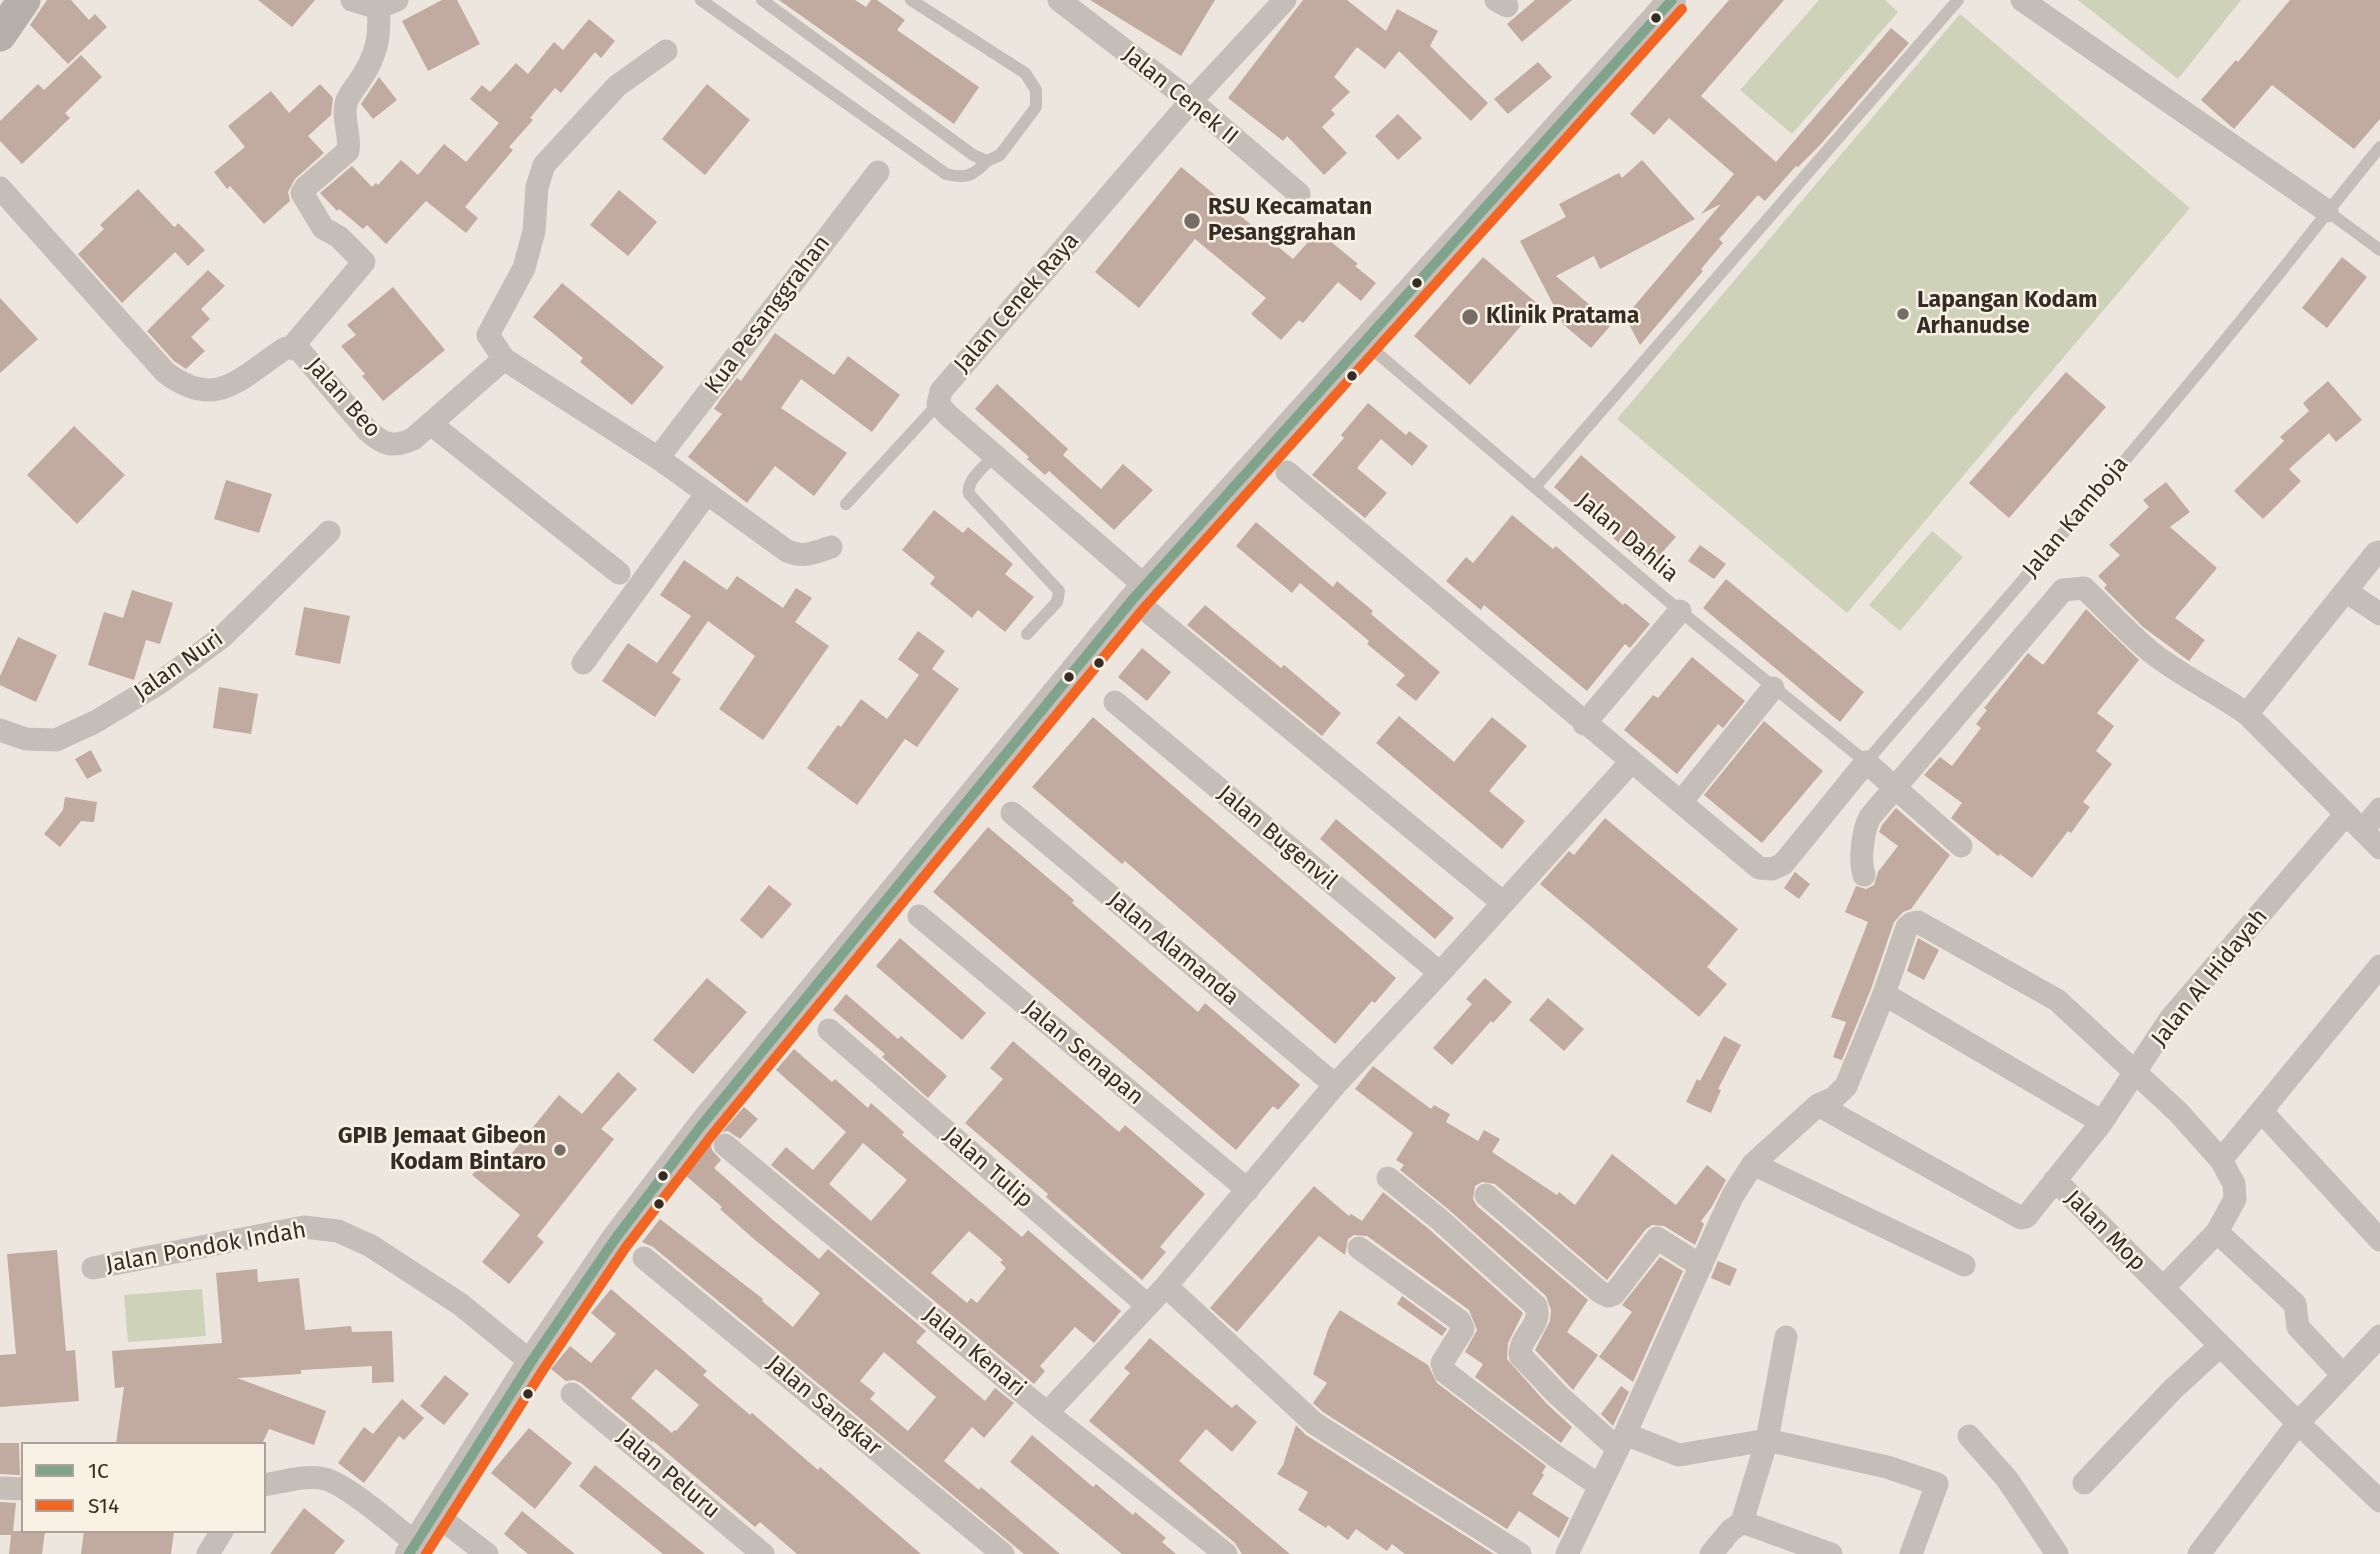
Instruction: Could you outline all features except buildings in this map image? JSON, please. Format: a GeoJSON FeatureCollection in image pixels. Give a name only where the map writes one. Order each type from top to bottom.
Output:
{"type":"FeatureCollection","features":[{"type":"Feature","properties":{"kind":"main road"},"geometry":{"type":"LineString","coordinates":[[0,35],[24,0]]}},
{"type":"Feature","properties":{"kind":"street"},"geometry":{"type":"LineString","coordinates":[[292,347],[364,262],[339,237],[323,228],[302,193],[348,151],[344,115],[347,100],[375,52],[380,24],[388,4],[352,0]]}},
{"type":"Feature","properties":{"kind":"street","name":"Jalan Cenek II"},"geometry":{"type":"LineString","coordinates":[[1059,0],[1191,101],[1299,194]]}},
{"type":"Feature","properties":{"kind":"street","name":"Jalan Cenek Raya"},"geometry":{"type":"LineString","coordinates":[[938,404],[941,391],[1191,101],[1285,0]]}},
{"type":"Feature","properties":{"kind":"street"},"geometry":{"type":"LineString","coordinates":[[266,1485],[302,1479],[324,1479],[345,1489],[413,1548],[531,1362],[663,1174],[1139,593],[1672,0]]}},
{"type":"Feature","properties":{"kind":"street"},"geometry":{"type":"LineString","coordinates":[[2022,0],[2327,211]]}},
{"type":"Feature","properties":{"kind":"street"},"geometry":{"type":"LineString","coordinates":[[666,51],[617,86],[544,165],[537,187],[534,231],[524,268],[488,335],[504,359],[658,458],[787,551],[807,556],[831,547]]}},
{"type":"Feature","properties":{"kind":"street","name":"Kua Pesanggrahan"},"geometry":{"type":"LineString","coordinates":[[658,458],[878,172]]}},
{"type":"Feature","properties":{"kind":"street","name":"Jalan Beo"},"geometry":{"type":"LineString","coordinates":[[0,188],[156,362],[175,380],[192,388],[207,392],[223,389],[284,349],[292,347],[301,352],[368,431],[389,446],[400,445],[413,439],[504,359]]}},
{"type":"Feature","properties":{"kind":"street"},"geometry":{"type":"LineString","coordinates":[[938,404],[1139,593],[1502,902]]}},
{"type":"Feature","properties":{"kind":"street"},"geometry":{"type":"LineString","coordinates":[[431,424],[619,573]]}},
{"type":"Feature","properties":{"kind":"street"},"geometry":{"type":"LineString","coordinates":[[1287,472],[1584,724],[1681,802],[1773,688]]}},
{"type":"Feature","properties":{"kind":"street"},"geometry":{"type":"LineString","coordinates":[[583,663],[707,493]]}},
{"type":"Feature","properties":{"kind":"street","name":"Jalan Nuri"},"geometry":{"type":"LineString","coordinates":[[0,730],[26,739],[56,740],[106,716],[158,684],[222,637],[329,532]]}},
{"type":"Feature","properties":{"kind":"street"},"geometry":{"type":"LineString","coordinates":[[2247,715],[2380,552]]}},
{"type":"Feature","properties":{"kind":"street"},"geometry":{"type":"LineString","coordinates":[[1864,875],[1861,857],[1866,824],[2063,590],[2084,588],[2150,651],[2247,715],[2380,848]]}},
{"type":"Feature","properties":{"kind":"street"},"geometry":{"type":"LineString","coordinates":[[2347,592],[2380,614]]}},
{"type":"Feature","properties":{"kind":"street"},"geometry":{"type":"LineString","coordinates":[[1584,724],[1680,611]]}},
{"type":"Feature","properties":{"kind":"street","name":"Jalan Bugenvil"},"geometry":{"type":"LineString","coordinates":[[1115,702],[1440,973]]}},
{"type":"Feature","properties":{"kind":"street"},"geometry":{"type":"LineString","coordinates":[[1048,1413],[1166,1286],[1335,1084],[1440,973],[1631,762]]}},
{"type":"Feature","properties":{"kind":"street"},"geometry":{"type":"LineString","coordinates":[[1866,762],[1961,846]]}},
{"type":"Feature","properties":{"kind":"street","name":"Jalan Kamboja"},"geometry":{"type":"LineString","coordinates":[[1681,802],[1759,868],[1772,869],[1783,864],[1866,762]]}},
{"type":"Feature","properties":{"kind":"street"},"geometry":{"type":"LineString","coordinates":[[2363,830],[2380,809]]}},
{"type":"Feature","properties":{"kind":"street","name":"Jalan Alamanda"},"geometry":{"type":"LineString","coordinates":[[1012,813],[1335,1084]]}},
{"type":"Feature","properties":{"kind":"street","name":"Jalan Al Hidayah"},"geometry":{"type":"LineString","coordinates":[[2055,1180],[2102,1122],[2171,1019],[2346,814]]}},
{"type":"Feature","properties":{"kind":"street","name":"Jalan Senapan"},"geometry":{"type":"LineString","coordinates":[[919,916],[1248,1190]]}},
{"type":"Feature","properties":{"kind":"street"},"geometry":{"type":"LineString","coordinates":[[1567,1554],[1622,1442],[1733,1195],[1753,1164],[1818,1105],[1834,1098],[1846,1086],[1884,994],[1907,927],[1912,923],[1919,922],[2057,1000],[2178,1112],[2221,1160],[2234,1184],[2235,1199],[2217,1232],[2163,1288]]}},
{"type":"Feature","properties":{"kind":"street"},"geometry":{"type":"LineString","coordinates":[[2221,1160],[2380,966]]}},
{"type":"Feature","properties":{"kind":"street"},"geometry":{"type":"LineString","coordinates":[[1884,994],[2102,1122]]}},
{"type":"Feature","properties":{"kind":"street","name":"Jalan Tulip"},"geometry":{"type":"LineString","coordinates":[[829,1030],[1147,1305]]}},
{"type":"Feature","properties":{"kind":"street","name":"Jalan Mop"},"geometry":{"type":"LineString","coordinates":[[1818,1105],[2021,1218],[2030,1214],[2055,1180],[2220,1346],[2380,1501]]}},
{"type":"Feature","properties":{"kind":"street"},"geometry":{"type":"LineString","coordinates":[[2262,1112],[2380,1240]]}},
{"type":"Feature","properties":{"kind":"street","name":"Jalan Kenari"},"geometry":{"type":"LineString","coordinates":[[725,1145],[1048,1413],[1226,1554]]}},
{"type":"Feature","properties":{"kind":"street"},"geometry":{"type":"LineString","coordinates":[[1753,1164],[1964,1265]]}},
{"type":"Feature","properties":{"kind":"street"},"geometry":{"type":"LineString","coordinates":[[1388,1178],[1532,1300],[1538,1311],[1538,1318],[1520,1349],[1520,1355],[1557,1394],[1622,1442],[1679,1455],[1767,1440],[1887,1467],[1937,1484],[1910,1554]]}},
{"type":"Feature","properties":{"kind":"street"},"geometry":{"type":"LineString","coordinates":[[1486,1195],[1608,1296],[1614,1294],[1657,1237],[1701,1266]]}},
{"type":"Feature","properties":{"kind":"street","name":"Jalan Pondok Indah"},"geometry":{"type":"LineString","coordinates":[[93,1268],[304,1227],[338,1231],[371,1246],[460,1304],[531,1362]]}},
{"type":"Feature","properties":{"kind":"street"},"geometry":{"type":"LineString","coordinates":[[2217,1232],[2295,1304],[2298,1327],[2343,1375]]}},
{"type":"Feature","properties":{"kind":"street"},"geometry":{"type":"LineString","coordinates":[[1359,1248],[1461,1321],[1463,1329],[1442,1363],[1445,1372],[1554,1455],[1600,1486]]}},
{"type":"Feature","properties":{"kind":"street","name":"Jalan Sangkar"},"geometry":{"type":"LineString","coordinates":[[645,1258],[1003,1554]]}},
{"type":"Feature","properties":{"kind":"street"},"geometry":{"type":"LineString","coordinates":[[1166,1286],[1314,1423],[1520,1554]]}},
{"type":"Feature","properties":{"kind":"street"},"geometry":{"type":"LineString","coordinates":[[2199,1554],[2298,1423],[2380,1336]]}},
{"type":"Feature","properties":{"kind":"street"},"geometry":{"type":"LineString","coordinates":[[1711,1554],[1730,1531],[1742,1522],[1767,1440],[1786,1337]]}},
{"type":"Feature","properties":{"kind":"street"},"geometry":{"type":"LineString","coordinates":[[2084,1483],[2173,1388],[2220,1346]]}},
{"type":"Feature","properties":{"kind":"street","name":"Jalan Peluru"},"geometry":{"type":"LineString","coordinates":[[572,1394],[763,1554]]}},
{"type":"Feature","properties":{"kind":"street"},"geometry":{"type":"LineString","coordinates":[[1969,1436],[2007,1479],[2057,1554]]}},
{"type":"Feature","properties":{"kind":"street"},"geometry":{"type":"LineString","coordinates":[[0,1488],[21,1489]]}},
{"type":"Feature","properties":{"kind":"street"},"geometry":{"type":"LineString","coordinates":[[435,1514],[487,1554]]}},
{"type":"Feature","properties":{"kind":"street"},"geometry":{"type":"LineString","coordinates":[[1742,1522],[1831,1554]]}},
{"type":"Feature","properties":{"kind":"street"},"geometry":{"type":"LineString","coordinates":[[208,1554],[221,1533]]}},
{"type":"Feature","properties":{"kind":"lane"},"geometry":{"type":"LineString","coordinates":[[701,0],[946,174],[962,178],[1000,155],[1036,107],[1036,90],[1025,73],[911,0]]}},
{"type":"Feature","properties":{"kind":"lane"},"geometry":{"type":"LineString","coordinates":[[762,0],[973,155],[987,161]]}},
{"type":"Feature","properties":{"kind":"lane"},"geometry":{"type":"LineString","coordinates":[[1535,487],[1958,0]]}},
{"type":"Feature","properties":{"kind":"lane","name":"Jalan Kamboja"},"geometry":{"type":"LineString","coordinates":[[1866,762],[2043,558],[2262,295],[2380,147]]}},
{"type":"Feature","properties":{"kind":"lane"},"geometry":{"type":"LineString","coordinates":[[2327,211],[2380,250]]}},
{"type":"Feature","properties":{"kind":"lane","name":"Jalan Dahlia"},"geometry":{"type":"LineString","coordinates":[[1364,342],[1680,611],[1866,762]]}},
{"type":"Feature","properties":{"kind":"lane"},"geometry":{"type":"LineString","coordinates":[[846,504],[938,404]]}},
{"type":"Feature","properties":{"kind":"lane"},"geometry":{"type":"LineString","coordinates":[[995,455],[970,482],[970,494],[1059,591],[1057,602],[1027,634]]}},
{"type":"Feature","properties":{"kind":"green space"},"geometry":{"type":"Polygon","coordinates":[[[1819,0],[1885,0],[1898,12],[1792,134],[1740,90],[1819,0]]]}},
{"type":"Feature","properties":{"kind":"green space"},"geometry":{"type":"Polygon","coordinates":[[[2078,0],[2241,0],[2178,79],[2078,0]]]}},
{"type":"Feature","properties":{"kind":"green space","name":"Lapangan Kodam Arhanudse"},"geometry":{"type":"Polygon","coordinates":[[[1960,14],[2190,208],[1847,613],[1617,419],[1960,14]]]}},
{"type":"Feature","properties":{"kind":"green space"},"geometry":{"type":"Polygon","coordinates":[[[1932,531],[1963,557],[1900,631],[1869,605],[1932,531]]]}},
{"type":"Feature","properties":{"kind":"green space"},"geometry":{"type":"Polygon","coordinates":[[[202,1289],[206,1336],[128,1342],[124,1295],[202,1289]]]}},
{"type":"Feature","properties":{"kind":"transit line","name":"1C"},"geometry":{"type":"LineString","coordinates":[[409,1554],[531,1362],[615,1239],[701,1126],[1133,599],[1672,0]]}},
{"type":"Feature","properties":{"kind":"transit line","name":"S14"},"geometry":{"type":"LineString","coordinates":[[426,1554],[543,1370],[626,1247],[712,1135],[1144,608],[1682,9]]}},
{"type":"Feature","properties":{"kind":"place","name":"RSU Kecamatan Pesanggrahan"},"geometry":{"type":"Point","coordinates":[1192,221]}},
{"type":"Feature","properties":{"kind":"place","name":"Lapangan Kodam Arhanudse"},"geometry":{"type":"Point","coordinates":[1903,314]}},
{"type":"Feature","properties":{"kind":"place","name":"Klinik Pratama"},"geometry":{"type":"Point","coordinates":[1470,317]}},
{"type":"Feature","properties":{"kind":"place","name":"GPIB Jemaat Gibeon Kodam Bintaro"},"geometry":{"type":"Point","coordinates":[560,1150]}}]}
